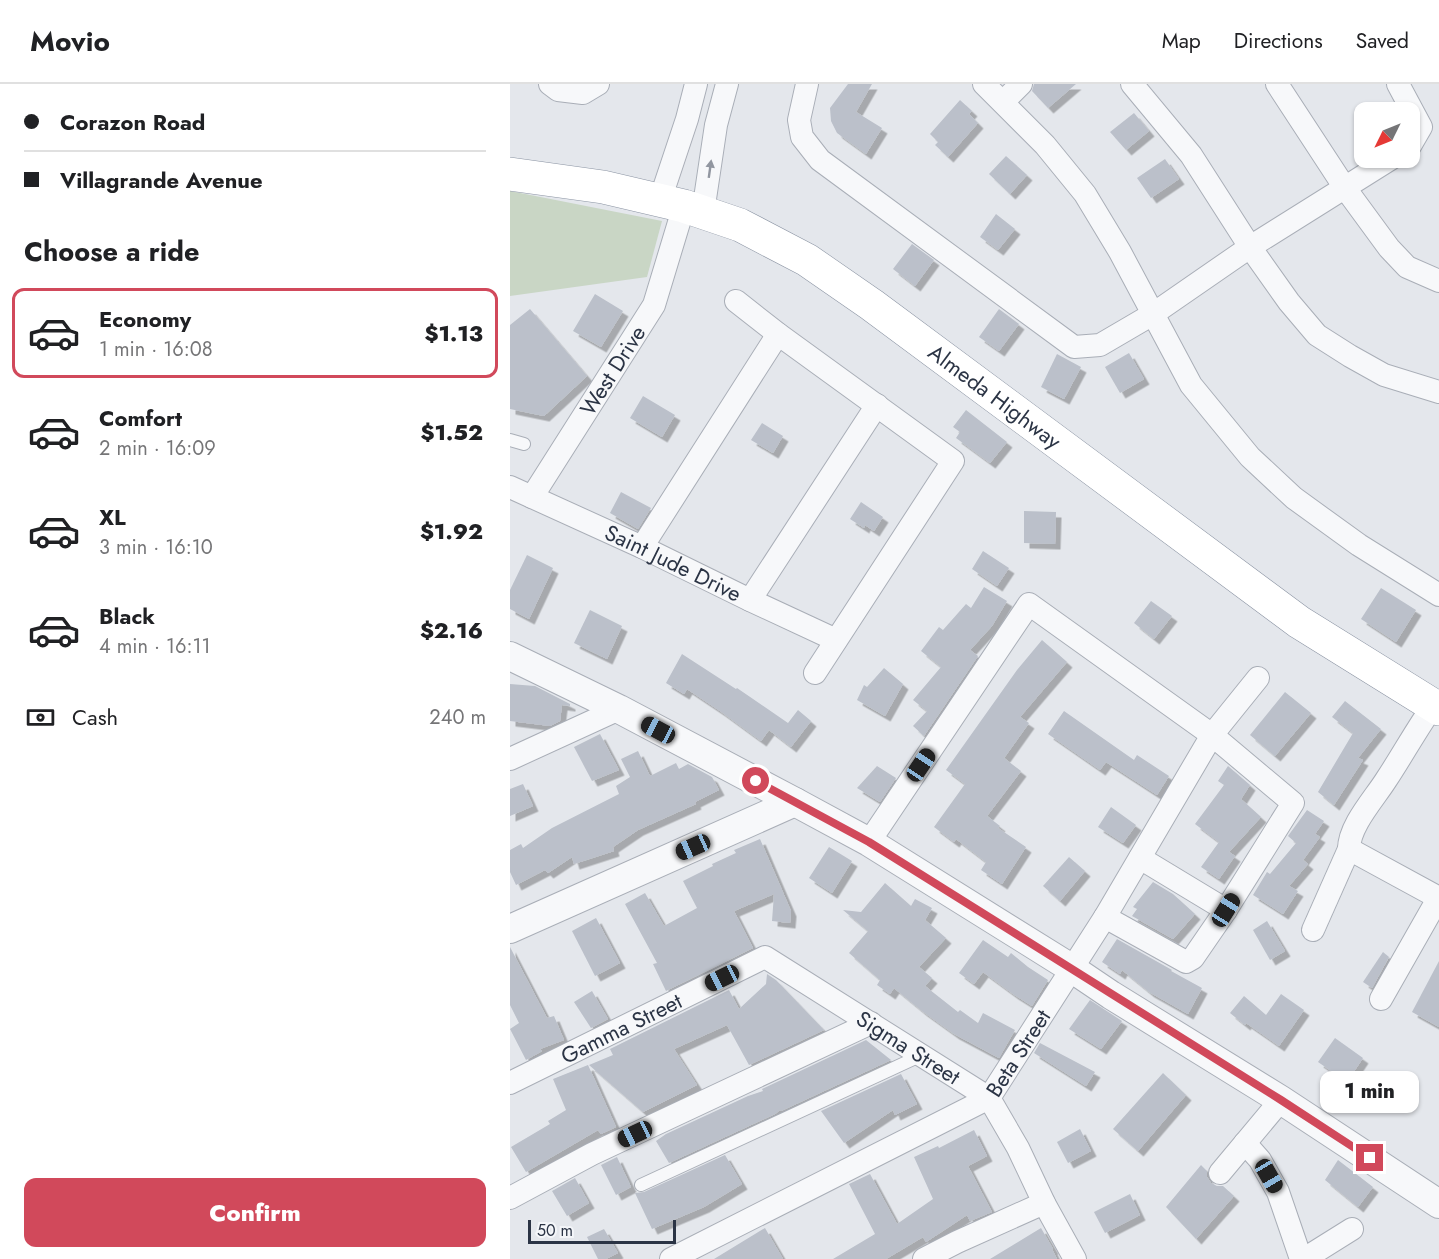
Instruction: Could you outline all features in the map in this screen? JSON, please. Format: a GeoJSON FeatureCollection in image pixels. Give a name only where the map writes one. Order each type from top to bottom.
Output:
{"type":"FeatureCollection","features":[{"type":"Feature","properties":{"kind":"highway","name":"Almeda Highway"},"geometry":{"type":"LineString","coordinates":[[510,174],[603,187],[681,213],[740,225],[807,260],[872,305],[1299,622],[1436,707]]}},
{"type":"Feature","properties":{"kind":"street"},"geometry":{"type":"LineString","coordinates":[[550,84],[558,90],[583,93],[597,84]]}},
{"type":"Feature","properties":{"kind":"street"},"geometry":{"type":"LineString","coordinates":[[681,213],[687,119],[696,84]]}},
{"type":"Feature","properties":{"kind":"street"},"geometry":{"type":"LineString","coordinates":[[681,213],[716,125],[727,84]]}},
{"type":"Feature","properties":{"kind":"street"},"geometry":{"type":"LineString","coordinates":[[807,84],[799,120],[802,137],[820,160],[1074,347],[1100,345],[1153,314],[1250,247],[1376,168]]}},
{"type":"Feature","properties":{"kind":"street"},"geometry":{"type":"LineString","coordinates":[[984,84],[1045,145],[1084,194],[1120,252],[1191,385],[1250,457],[1294,498],[1359,545],[1439,595]]}},
{"type":"Feature","properties":{"kind":"street"},"geometry":{"type":"LineString","coordinates":[[1003,102],[1021,84]]}},
{"type":"Feature","properties":{"kind":"street"},"geometry":{"type":"LineString","coordinates":[[1132,84],[1191,155],[1288,302],[1317,335],[1384,375],[1439,392]]}},
{"type":"Feature","properties":{"kind":"street"},"geometry":{"type":"LineString","coordinates":[[1277,84],[1345,188],[1389,248],[1407,267],[1439,281]]}},
{"type":"Feature","properties":{"kind":"street"},"geometry":{"type":"LineString","coordinates":[[1398,84],[1408,102]]}},
{"type":"Feature","properties":{"kind":"street"},"geometry":{"type":"LineString","coordinates":[[687,119],[716,125]]}},
{"type":"Feature","properties":{"kind":"street","name":"West Drive"},"geometry":{"type":"LineString","coordinates":[[532,497],[654,305],[681,213]]}},
{"type":"Feature","properties":{"kind":"street"},"geometry":{"type":"LineString","coordinates":[[736,302],[953,460],[815,673]]}},
{"type":"Feature","properties":{"kind":"street"},"geometry":{"type":"LineString","coordinates":[[642,547],[778,334]]}},
{"type":"Feature","properties":{"kind":"street"},"geometry":{"type":"LineString","coordinates":[[750,600],[877,405]]}},
{"type":"Feature","properties":{"kind":"street","name":"Saint Jude Drive"},"geometry":{"type":"LineString","coordinates":[[510,487],[836,640]]}},
{"type":"Feature","properties":{"kind":"street"},"geometry":{"type":"LineString","coordinates":[[869,842],[1029,604],[1212,735],[1293,802],[1226,910],[1192,958],[1186,962],[1105,917]]}},
{"type":"Feature","properties":{"kind":"street"},"geometry":{"type":"LineString","coordinates":[[510,656],[619,709],[869,842],[1281,1100],[1439,1204]]}},
{"type":"Feature","properties":{"kind":"street","name":"Beta Street"},"geometry":{"type":"LineString","coordinates":[[670,1259],[989,1098],[1105,917],[1212,735],[1258,678]]}},
{"type":"Feature","properties":{"kind":"street"},"geometry":{"type":"LineString","coordinates":[[1313,930],[1349,849],[1349,842],[1357,823],[1436,707]]}},
{"type":"Feature","properties":{"kind":"street"},"geometry":{"type":"LineString","coordinates":[[510,759],[619,709]]}},
{"type":"Feature","properties":{"kind":"street"},"geometry":{"type":"LineString","coordinates":[[510,929],[795,802]]}},
{"type":"Feature","properties":{"kind":"street"},"geometry":{"type":"LineString","coordinates":[[1349,849],[1439,897],[1381,999]]}},
{"type":"Feature","properties":{"kind":"street"},"geometry":{"type":"LineString","coordinates":[[1140,858],[1226,910]]}},
{"type":"Feature","properties":{"kind":"street","name":"Sigma Street"},"geometry":{"type":"LineString","coordinates":[[765,957],[989,1098],[1018,1148],[1044,1203],[1075,1259]]}},
{"type":"Feature","properties":{"kind":"street","name":"Gamma Street"},"geometry":{"type":"LineString","coordinates":[[510,1083],[765,957]]}},
{"type":"Feature","properties":{"kind":"street"},"geometry":{"type":"LineString","coordinates":[[510,1198],[592,1154],[871,1023]]}},
{"type":"Feature","properties":{"kind":"street"},"geometry":{"type":"LineString","coordinates":[[1220,1173],[1281,1100]]}},
{"type":"Feature","properties":{"kind":"street"},"geometry":{"type":"LineString","coordinates":[[1245,1143],[1260,1160],[1278,1192],[1302,1259],[1352,1229]]}},
{"type":"Feature","properties":{"kind":"street"},"geometry":{"type":"LineString","coordinates":[[924,1259],[961,1251],[1044,1203]]}},
{"type":"Feature","properties":{"kind":"lane"},"geometry":{"type":"LineString","coordinates":[[510,440],[524,444]]}},
{"type":"Feature","properties":{"kind":"lane"},"geometry":{"type":"LineString","coordinates":[[641,1185],[922,1055]]}},
{"type":"Feature","properties":{"kind":"green space"},"geometry":{"type":"Polygon","coordinates":[[[510,191],[662,221],[647,277],[510,296],[510,191]]]}},
{"type":"Feature","properties":{"kind":"building"},"geometry":{"type":"Polygon","coordinates":[[[848,84],[872,84],[856,112],[882,128],[866,154],[837,133],[831,121],[830,108],[848,84]]]}},
{"type":"Feature","properties":{"kind":"building"},"geometry":{"type":"Polygon","coordinates":[[[1034,84],[1076,84],[1048,108],[1032,91],[1034,84]]]}},
{"type":"Feature","properties":{"kind":"building"},"geometry":{"type":"Polygon","coordinates":[[[960,100],[972,111],[969,114],[978,123],[948,157],[935,145],[938,142],[930,134],[960,100]]]}},
{"type":"Feature","properties":{"kind":"building"},"geometry":{"type":"Polygon","coordinates":[[[1134,113],[1149,131],[1126,150],[1110,132],[1134,113]]]}},
{"type":"Feature","properties":{"kind":"building"},"geometry":{"type":"Polygon","coordinates":[[[1006,156],[1027,175],[1010,194],[989,174],[1006,156]]]}},
{"type":"Feature","properties":{"kind":"building"},"geometry":{"type":"Polygon","coordinates":[[[1165,159],[1179,179],[1151,198],[1137,178],[1165,159]]]}},
{"type":"Feature","properties":{"kind":"building"},"geometry":{"type":"Polygon","coordinates":[[[996,214],[1015,229],[998,250],[980,237],[996,214]]]}},
{"type":"Feature","properties":{"kind":"building"},"geometry":{"type":"Polygon","coordinates":[[[912,244],[934,260],[915,286],[893,269],[912,244]]]}},
{"type":"Feature","properties":{"kind":"building"},"geometry":{"type":"Polygon","coordinates":[[[595,294],[623,311],[601,347],[573,331],[595,294]]]}},
{"type":"Feature","properties":{"kind":"building"},"geometry":{"type":"Polygon","coordinates":[[[530,309],[587,376],[544,416],[510,409],[510,325],[530,309]]]}},
{"type":"Feature","properties":{"kind":"building"},"geometry":{"type":"Polygon","coordinates":[[[999,309],[1019,324],[999,351],[979,337],[999,309]]]}},
{"type":"Feature","properties":{"kind":"building"},"geometry":{"type":"Polygon","coordinates":[[[1129,353],[1144,379],[1120,393],[1105,367],[1129,353]]]}},
{"type":"Feature","properties":{"kind":"building"},"geometry":{"type":"Polygon","coordinates":[[[1057,354],[1081,367],[1064,399],[1041,387],[1057,354]]]}},
{"type":"Feature","properties":{"kind":"building"},"geometry":{"type":"Polygon","coordinates":[[[643,396],[675,415],[662,437],[630,418],[643,396]]]}},
{"type":"Feature","properties":{"kind":"building"},"geometry":{"type":"Polygon","coordinates":[[[966,410],[1007,442],[990,463],[956,438],[960,432],[953,427],[966,410]]]}},
{"type":"Feature","properties":{"kind":"building"},"geometry":{"type":"Polygon","coordinates":[[[762,423],[783,436],[773,453],[751,440],[762,423]]]}},
{"type":"Feature","properties":{"kind":"building"},"geometry":{"type":"Polygon","coordinates":[[[621,492],[651,508],[638,529],[610,513],[621,492]]]}},
{"type":"Feature","properties":{"kind":"building"},"geometry":{"type":"Polygon","coordinates":[[[861,502],[883,517],[874,531],[850,519],[861,502]]]}},
{"type":"Feature","properties":{"kind":"building"},"geometry":{"type":"Polygon","coordinates":[[[1024,511],[1056,512],[1055,544],[1024,543],[1024,511]]]}},
{"type":"Feature","properties":{"kind":"building"},"geometry":{"type":"Polygon","coordinates":[[[983,551],[1009,568],[997,586],[972,569],[983,551]]]}},
{"type":"Feature","properties":{"kind":"building"},"geometry":{"type":"Polygon","coordinates":[[[527,555],[553,568],[529,619],[510,609],[510,590],[527,555]]]}},
{"type":"Feature","properties":{"kind":"building"},"geometry":{"type":"Polygon","coordinates":[[[984,587],[1007,601],[992,626],[970,650],[978,656],[924,736],[913,726],[927,711],[913,700],[941,667],[921,651],[939,627],[943,630],[966,604],[971,608],[984,587]]]}},
{"type":"Feature","properties":{"kind":"building"},"geometry":{"type":"Polygon","coordinates":[[[1381,588],[1416,610],[1396,642],[1361,619],[1381,588]]]}},
{"type":"Feature","properties":{"kind":"building"},"geometry":{"type":"Polygon","coordinates":[[[1151,601],[1172,616],[1154,639],[1134,623],[1151,601]]]}},
{"type":"Feature","properties":{"kind":"building"},"geometry":{"type":"Polygon","coordinates":[[[590,610],[622,626],[607,659],[574,643],[590,610]]]}},
{"type":"Feature","properties":{"kind":"building"},"geometry":{"type":"Polygon","coordinates":[[[1042,640],[1067,662],[1020,717],[1029,723],[1004,758],[1021,771],[987,816],[1000,826],[998,828],[1026,847],[1002,884],[981,870],[986,862],[956,839],[954,842],[934,827],[965,784],[946,770],[1017,670],[1042,640]]]}},
{"type":"Feature","properties":{"kind":"building"},"geometry":{"type":"Polygon","coordinates":[[[682,654],[788,723],[798,710],[811,721],[791,747],[769,730],[761,741],[687,689],[684,694],[666,683],[682,654]]]}},
{"type":"Feature","properties":{"kind":"building"},"geometry":{"type":"Polygon","coordinates":[[[884,668],[903,684],[885,716],[857,700],[864,685],[867,687],[884,668]]]}},
{"type":"Feature","properties":{"kind":"building"},"geometry":{"type":"Polygon","coordinates":[[[510,684],[535,686],[570,706],[562,705],[560,721],[550,726],[510,721],[510,684]]]}},
{"type":"Feature","properties":{"kind":"building"},"geometry":{"type":"Polygon","coordinates":[[[1285,692],[1311,713],[1275,756],[1250,735],[1285,692]]]}},
{"type":"Feature","properties":{"kind":"building"},"geometry":{"type":"Polygon","coordinates":[[[1345,701],[1381,729],[1358,758],[1363,760],[1334,805],[1318,792],[1353,733],[1332,717],[1345,701]]]}},
{"type":"Feature","properties":{"kind":"building"},"geometry":{"type":"Polygon","coordinates":[[[1064,711],[1134,760],[1137,755],[1169,776],[1157,795],[1106,762],[1100,770],[1048,734],[1064,711]]]}},
{"type":"Feature","properties":{"kind":"building"},"geometry":{"type":"Polygon","coordinates":[[[600,734],[619,770],[592,781],[574,747],[600,734]]]}},
{"type":"Feature","properties":{"kind":"building"},"geometry":{"type":"Polygon","coordinates":[[[638,751],[650,776],[676,763],[679,769],[688,764],[712,777],[719,790],[695,802],[696,804],[638,830],[613,847],[614,851],[574,864],[572,857],[548,873],[545,870],[516,885],[510,872],[510,850],[521,844],[523,848],[552,828],[619,794],[616,786],[630,777],[621,759],[638,751]]]}},
{"type":"Feature","properties":{"kind":"building"},"geometry":{"type":"Polygon","coordinates":[[[877,766],[896,778],[880,802],[857,788],[877,766]]]}},
{"type":"Feature","properties":{"kind":"building"},"geometry":{"type":"Polygon","coordinates":[[[1228,766],[1250,785],[1241,799],[1261,817],[1229,852],[1235,856],[1219,879],[1201,867],[1219,842],[1195,824],[1224,785],[1218,781],[1228,766]]]}},
{"type":"Feature","properties":{"kind":"building"},"geometry":{"type":"Polygon","coordinates":[[[523,784],[533,806],[510,816],[510,789],[523,784]]]}},
{"type":"Feature","properties":{"kind":"building"},"geometry":{"type":"Polygon","coordinates":[[[1111,807],[1136,825],[1123,843],[1098,827],[1111,807]]]}},
{"type":"Feature","properties":{"kind":"building"},"geometry":{"type":"Polygon","coordinates":[[[1307,810],[1324,821],[1315,834],[1320,837],[1303,860],[1308,864],[1289,886],[1298,891],[1283,914],[1253,895],[1267,872],[1270,874],[1296,843],[1288,836],[1307,810]]]}},
{"type":"Feature","properties":{"kind":"building"},"geometry":{"type":"Polygon","coordinates":[[[760,839],[791,911],[790,923],[772,921],[774,894],[734,911],[753,948],[666,991],[653,964],[657,963],[625,904],[645,893],[664,926],[697,908],[683,881],[736,853],[734,850],[760,839]]]}},
{"type":"Feature","properties":{"kind":"building"},"geometry":{"type":"Polygon","coordinates":[[[829,847],[852,861],[832,893],[809,878],[829,847]]]}},
{"type":"Feature","properties":{"kind":"building"},"geometry":{"type":"Polygon","coordinates":[[[1069,857],[1085,871],[1060,901],[1043,886],[1069,857]]]}},
{"type":"Feature","properties":{"kind":"building"},"geometry":{"type":"Polygon","coordinates":[[[1153,882],[1173,894],[1195,914],[1173,939],[1132,916],[1137,909],[1133,907],[1153,882]]]}},
{"type":"Feature","properties":{"kind":"building"},"geometry":{"type":"Polygon","coordinates":[[[885,883],[911,906],[915,899],[932,908],[925,920],[946,938],[919,967],[932,978],[925,986],[958,1012],[960,1010],[978,1023],[983,1013],[1015,1030],[999,1058],[954,1034],[894,988],[890,994],[877,985],[880,980],[849,953],[868,931],[843,910],[861,912],[885,883]]]}},
{"type":"Feature","properties":{"kind":"building"},"geometry":{"type":"Polygon","coordinates":[[[596,918],[620,963],[595,976],[572,931],[596,918]]]}},
{"type":"Feature","properties":{"kind":"building"},"geometry":{"type":"Polygon","coordinates":[[[1267,921],[1285,951],[1270,960],[1253,930],[1267,921]]]}},
{"type":"Feature","properties":{"kind":"building"},"geometry":{"type":"Polygon","coordinates":[[[1117,939],[1202,988],[1188,1014],[1149,992],[1122,970],[1120,974],[1102,962],[1117,939]]]}},
{"type":"Feature","properties":{"kind":"building"},"geometry":{"type":"Polygon","coordinates":[[[983,940],[1008,957],[1011,953],[1048,980],[1032,1006],[983,972],[974,984],[959,973],[983,940]]]}},
{"type":"Feature","properties":{"kind":"building"},"geometry":{"type":"Polygon","coordinates":[[[510,947],[547,1018],[554,1016],[564,1040],[540,1049],[542,1051],[526,1060],[510,1029],[519,1023],[510,1005],[510,947]]]}},
{"type":"Feature","properties":{"kind":"building"},"geometry":{"type":"Polygon","coordinates":[[[1383,952],[1389,957],[1372,988],[1363,982],[1383,952]]]}},
{"type":"Feature","properties":{"kind":"building"},"geometry":{"type":"Polygon","coordinates":[[[1439,961],[1439,1027],[1412,1012],[1439,961]]]}},
{"type":"Feature","properties":{"kind":"building"},"geometry":{"type":"Polygon","coordinates":[[[767,974],[776,980],[824,1030],[749,1065],[727,1025],[674,1049],[697,1085],[643,1112],[589,1065],[613,1055],[610,1049],[729,990],[739,1009],[766,984],[767,974]]]}},
{"type":"Feature","properties":{"kind":"building"},"geometry":{"type":"Polygon","coordinates":[[[592,991],[608,1019],[591,1028],[574,1002],[592,991]]]}},
{"type":"Feature","properties":{"kind":"building"},"geometry":{"type":"Polygon","coordinates":[[[1281,994],[1304,1010],[1279,1046],[1230,1013],[1244,996],[1266,1015],[1281,994]]]}},
{"type":"Feature","properties":{"kind":"building"},"geometry":{"type":"Polygon","coordinates":[[[1090,1000],[1122,1021],[1101,1049],[1069,1029],[1090,1000]]]}},
{"type":"Feature","properties":{"kind":"building"},"geometry":{"type":"Polygon","coordinates":[[[1335,1038],[1363,1058],[1347,1082],[1318,1062],[1335,1038]]]}},
{"type":"Feature","properties":{"kind":"building"},"geometry":{"type":"Polygon","coordinates":[[[866,1040],[891,1060],[669,1163],[656,1141],[666,1134],[763,1091],[762,1089],[866,1040]]]}},
{"type":"Feature","properties":{"kind":"building"},"geometry":{"type":"Polygon","coordinates":[[[1040,1043],[1095,1072],[1086,1086],[1034,1053],[1040,1043]]]}},
{"type":"Feature","properties":{"kind":"building"},"geometry":{"type":"Polygon","coordinates":[[[588,1065],[616,1127],[601,1134],[598,1130],[526,1172],[511,1147],[550,1124],[548,1121],[566,1110],[553,1079],[588,1065]]]}},
{"type":"Feature","properties":{"kind":"building"},"geometry":{"type":"Polygon","coordinates":[[[1163,1073],[1186,1095],[1138,1151],[1113,1129],[1163,1073]]]}},
{"type":"Feature","properties":{"kind":"building"},"geometry":{"type":"Polygon","coordinates":[[[901,1074],[917,1104],[895,1115],[893,1110],[844,1143],[821,1111],[901,1074]]]}},
{"type":"Feature","properties":{"kind":"building"},"geometry":{"type":"Polygon","coordinates":[[[1080,1129],[1091,1151],[1068,1163],[1057,1142],[1080,1129]]]}},
{"type":"Feature","properties":{"kind":"building"},"geometry":{"type":"Polygon","coordinates":[[[974,1130],[987,1156],[968,1166],[992,1212],[970,1221],[967,1215],[926,1242],[923,1237],[886,1259],[833,1259],[875,1234],[849,1184],[870,1174],[897,1224],[933,1199],[914,1157],[938,1146],[939,1148],[974,1130]]]}},
{"type":"Feature","properties":{"kind":"building"},"geometry":{"type":"Polygon","coordinates":[[[725,1155],[742,1184],[704,1207],[652,1229],[635,1193],[644,1192],[725,1155]]]}},
{"type":"Feature","properties":{"kind":"building"},"geometry":{"type":"Polygon","coordinates":[[[617,1157],[631,1187],[616,1195],[601,1165],[617,1157]]]}},
{"type":"Feature","properties":{"kind":"building"},"geometry":{"type":"Polygon","coordinates":[[[1338,1160],[1373,1187],[1358,1207],[1325,1180],[1338,1160]]]}},
{"type":"Feature","properties":{"kind":"building"},"geometry":{"type":"Polygon","coordinates":[[[1201,1165],[1207,1171],[1207,1177],[1211,1183],[1223,1186],[1234,1196],[1196,1239],[1166,1207],[1201,1165]]]}},
{"type":"Feature","properties":{"kind":"building"},"geometry":{"type":"Polygon","coordinates":[[[575,1178],[589,1203],[567,1216],[552,1191],[575,1178]]]}},
{"type":"Feature","properties":{"kind":"building"},"geometry":{"type":"Polygon","coordinates":[[[1130,1194],[1140,1215],[1105,1233],[1094,1212],[1130,1194]]]}},
{"type":"Feature","properties":{"kind":"building"},"geometry":{"type":"Polygon","coordinates":[[[765,1228],[783,1259],[714,1259],[765,1228]]]}},
{"type":"Feature","properties":{"kind":"building"},"geometry":{"type":"Polygon","coordinates":[[[1041,1228],[1057,1259],[990,1259],[1041,1228]]]}},
{"type":"Feature","properties":{"kind":"building"},"geometry":{"type":"Polygon","coordinates":[[[604,1229],[618,1253],[606,1259],[598,1259],[587,1237],[604,1229]]]}},
{"type":"Feature","properties":{"kind":"route"},"geometry":{"type":"LineString","coordinates":[[756,781],[869,842],[1370,1158]]}}]}
